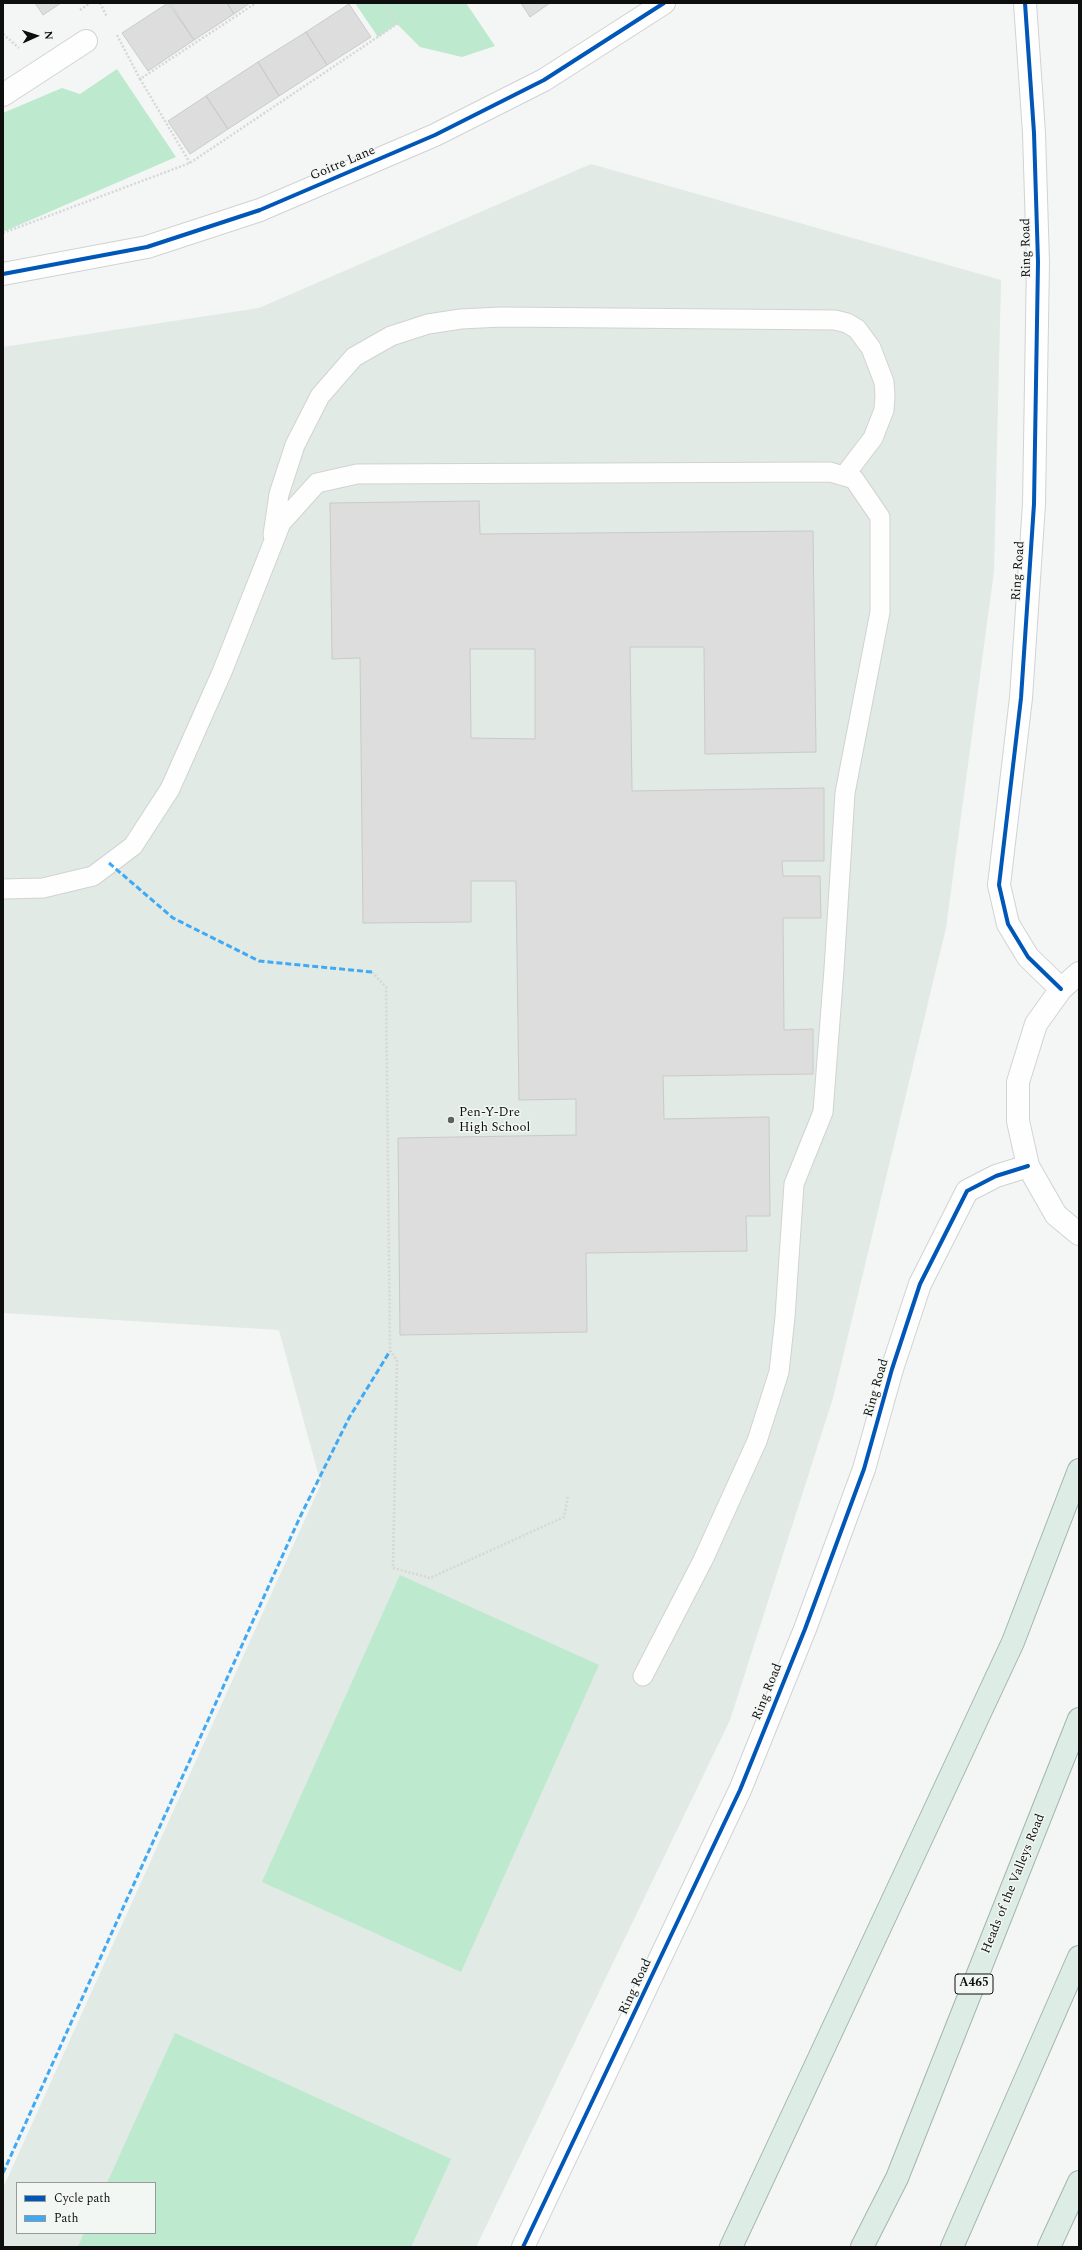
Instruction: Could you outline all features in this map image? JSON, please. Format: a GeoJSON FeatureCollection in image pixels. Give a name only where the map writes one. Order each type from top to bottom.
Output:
{"type":"FeatureCollection","features":[{"type":"Feature","properties":{"kind":"highway"},"geometry":{"type":"LineString","coordinates":[[731,2247],[1013,1642],[1079,1470]]}},
{"type":"Feature","properties":{"kind":"highway","name":"Heads of the Valleys Road"},"geometry":{"type":"LineString","coordinates":[[862,2247],[897,2178],[1079,1719]]}},
{"type":"Feature","properties":{"kind":"highway"},"geometry":{"type":"LineString","coordinates":[[952,2247],[1079,1957]]}},
{"type":"Feature","properties":{"kind":"highway"},"geometry":{"type":"LineString","coordinates":[[1049,2247],[1079,2182]]}},
{"type":"Feature","properties":{"kind":"street","name":"Goitre Lane"},"geometry":{"type":"LineString","coordinates":[[3,274],[147,246],[260,210],[435,136],[544,80],[664,3]]}},
{"type":"Feature","properties":{"kind":"street","name":"Ring Road"},"geometry":{"type":"LineString","coordinates":[[1025,3],[1028,27],[1034,133],[1038,262],[1034,504],[1021,698],[999,885],[1008,924],[1028,957],[1061,989]]}},
{"type":"Feature","properties":{"kind":"street"},"geometry":{"type":"LineString","coordinates":[[3,95],[86,41]]}},
{"type":"Feature","properties":{"kind":"street"},"geometry":{"type":"LineString","coordinates":[[1079,973],[1061,989],[1036,1024],[1018,1082],[1018,1121],[1028,1166],[1056,1215],[1079,1234]]}},
{"type":"Feature","properties":{"kind":"street","name":"Ring Road"},"geometry":{"type":"LineString","coordinates":[[523,2247],[740,1790],[805,1629],[864,1469],[892,1369],[920,1284],[967,1191],[996,1176],[1028,1166]]}},
{"type":"Feature","properties":{"kind":"lane"},"geometry":{"type":"LineString","coordinates":[[270,553],[279,494],[296,445],[320,396],[354,357],[391,336],[428,324],[461,319],[501,316],[835,320],[847,323],[857,329],[871,348],[884,382],[884,410],[873,438],[844,476]]}},
{"type":"Feature","properties":{"kind":"lane"},"geometry":{"type":"LineString","coordinates":[[3,889],[43,888],[93,876],[133,846],[170,789],[222,672],[281,523],[317,483],[356,474],[830,472],[854,479],[880,516],[880,612],[845,793],[823,1112],[794,1184],[785,1317],[776,1379],[756,1441],[703,1560],[643,1676]]}},
{"type":"Feature","properties":{"kind":"path"},"geometry":{"type":"LineString","coordinates":[[100,3],[108,19]]}},
{"type":"Feature","properties":{"kind":"path"},"geometry":{"type":"LineString","coordinates":[[140,79],[256,3]]}},
{"type":"Feature","properties":{"kind":"path"},"geometry":{"type":"LineString","coordinates":[[3,233],[190,163],[397,24],[383,3]]}},
{"type":"Feature","properties":{"kind":"path"},"geometry":{"type":"LineString","coordinates":[[115,31],[140,79],[190,163]]}},
{"type":"Feature","properties":{"kind":"path"},"geometry":{"type":"LineString","coordinates":[[372,972],[386,987],[390,1351],[397,1360],[393,1568],[430,1578],[564,1517],[568,1496]]}},
{"type":"Feature","properties":{"kind":"shaded area","name":"Pen-Y-Dre High School"},"geometry":{"type":"Polygon","coordinates":[[[591,164],[1001,280],[994,571],[946,928],[833,1398],[730,1720],[476,2247],[3,2247],[3,2188],[321,1484],[279,1330],[3,1313],[3,347],[259,308],[591,164]]]}},
{"type":"Feature","properties":{"kind":"green space"},"geometry":{"type":"Polygon","coordinates":[[[355,3],[466,3],[495,46],[462,57],[420,47],[397,24],[378,37],[355,3]]]}},
{"type":"Feature","properties":{"kind":"green space"},"geometry":{"type":"Polygon","coordinates":[[[117,69],[176,157],[3,232],[3,113],[62,88],[80,94],[117,69]]]}},
{"type":"Feature","properties":{"kind":"green space"},"geometry":{"type":"Polygon","coordinates":[[[400,1575],[599,1665],[461,1972],[262,1882],[400,1575]]]}},
{"type":"Feature","properties":{"kind":"green space"},"geometry":{"type":"Polygon","coordinates":[[[175,2033],[451,2159],[411,2247],[78,2247],[84,2234],[156,2234],[156,2182],[107,2182],[175,2033]]]}},
{"type":"Feature","properties":{"kind":"building"},"geometry":{"type":"Polygon","coordinates":[[[35,3],[61,3],[43,15],[35,3]]]}},
{"type":"Feature","properties":{"kind":"building"},"geometry":{"type":"Polygon","coordinates":[[[168,3],[194,40],[148,71],[122,33],[168,3]]]}},
{"type":"Feature","properties":{"kind":"building"},"geometry":{"type":"Polygon","coordinates":[[[170,3],[227,3],[234,14],[194,40],[170,3]]]}},
{"type":"Feature","properties":{"kind":"building"},"geometry":{"type":"Polygon","coordinates":[[[227,3],[250,3],[234,14],[227,3]]]}},
{"type":"Feature","properties":{"kind":"building"},"geometry":{"type":"Polygon","coordinates":[[[521,3],[550,3],[530,17],[521,3]]]}},
{"type":"Feature","properties":{"kind":"building"},"geometry":{"type":"Polygon","coordinates":[[[349,4],[371,37],[327,65],[306,32],[349,4]]]}},
{"type":"Feature","properties":{"kind":"building"},"geometry":{"type":"Polygon","coordinates":[[[306,32],[327,65],[279,96],[258,62],[306,32]]]}},
{"type":"Feature","properties":{"kind":"building"},"geometry":{"type":"Polygon","coordinates":[[[258,62],[279,96],[228,129],[206,96],[258,62]]]}},
{"type":"Feature","properties":{"kind":"building"},"geometry":{"type":"Polygon","coordinates":[[[206,96],[228,129],[190,154],[168,121],[206,96]]]}},
{"type":"Feature","properties":{"kind":"building"},"geometry":{"type":"Polygon","coordinates":[[[479,501],[480,534],[813,531],[816,752],[705,754],[704,647],[630,647],[632,791],[824,788],[824,861],[782,861],[783,876],[820,876],[821,918],[783,918],[784,1030],[813,1029],[813,1074],[663,1076],[664,1119],[769,1117],[770,1216],[746,1216],[747,1251],[586,1253],[587,1332],[400,1335],[398,1138],[576,1135],[576,1099],[519,1100],[516,881],[471,881],[471,922],[363,923],[360,658],[332,659],[330,503],[479,501]],[[470,649],[471,738],[535,739],[535,649],[470,649]]]}},
{"type":"Feature","properties":{"kind":"marked path"},"geometry":{"type":"LineString","coordinates":[[109,863],[173,918],[259,961],[372,972]]}},
{"type":"Feature","properties":{"kind":"marked path"},"geometry":{"type":"LineString","coordinates":[[3,2173],[300,1517],[349,1418],[390,1351]]}},
{"type":"Feature","properties":{"kind":"cycle path"},"geometry":{"type":"LineString","coordinates":[[3,274],[147,247],[260,210],[435,135],[544,80],[664,3]]}},
{"type":"Feature","properties":{"kind":"cycle path"},"geometry":{"type":"LineString","coordinates":[[1025,3],[1034,133],[1038,262],[1034,504],[1021,698],[999,885],[1008,924],[1028,957],[1061,989]]}},
{"type":"Feature","properties":{"kind":"cycle path"},"geometry":{"type":"LineString","coordinates":[[523,2247],[740,1790],[805,1629],[864,1469],[892,1369],[920,1284],[967,1191],[996,1176],[1028,1166]]}},
{"type":"Feature","properties":{"kind":"place","name":"Pen-Y-Dre High School"},"geometry":{"type":"Point","coordinates":[451,1120]}}]}
